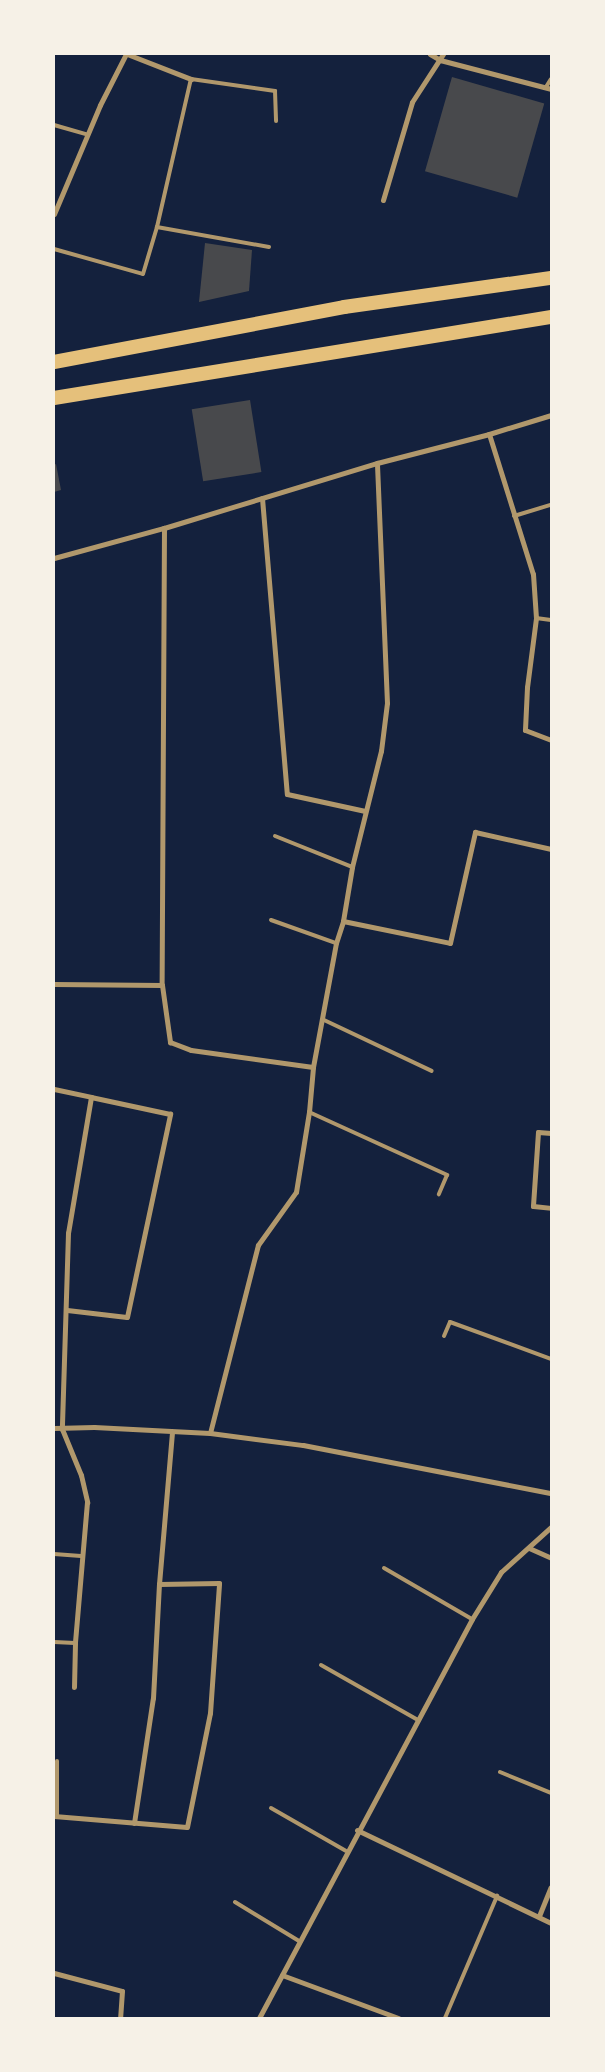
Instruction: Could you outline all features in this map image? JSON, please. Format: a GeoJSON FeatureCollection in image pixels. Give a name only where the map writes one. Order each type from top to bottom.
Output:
{"type":"FeatureCollection","features":[{"type":"Feature","properties":{"kind":"highway"},"geometry":{"type":"LineString","coordinates":[[54,362],[344,307],[551,278]]}},
{"type":"Feature","properties":{"kind":"highway"},"geometry":{"type":"LineString","coordinates":[[54,398],[551,317]]}},
{"type":"Feature","properties":{"kind":"street"},"geometry":{"type":"LineString","coordinates":[[54,214],[88,135],[127,54],[191,79]]}},
{"type":"Feature","properties":{"kind":"street"},"geometry":{"type":"LineString","coordinates":[[430,54],[440,60],[549,88]]}},
{"type":"Feature","properties":{"kind":"street"},"geometry":{"type":"LineString","coordinates":[[383,200],[412,102],[444,54]]}},
{"type":"Feature","properties":{"kind":"street"},"geometry":{"type":"LineString","coordinates":[[54,558],[164,528],[377,463],[489,434],[551,415]]}},
{"type":"Feature","properties":{"kind":"street"},"geometry":{"type":"LineString","coordinates":[[489,434],[534,574],[536,618],[527,687],[525,730],[551,740]]}},
{"type":"Feature","properties":{"kind":"street"},"geometry":{"type":"LineString","coordinates":[[210,1433],[258,1245],[296,1192],[309,1112],[313,1067],[324,1020],[336,943],[343,922],[352,867],[381,751],[387,703],[377,463]]}},
{"type":"Feature","properties":{"kind":"street"},"geometry":{"type":"LineString","coordinates":[[262,498],[287,794],[365,812]]}},
{"type":"Feature","properties":{"kind":"street"},"geometry":{"type":"LineString","coordinates":[[164,528],[162,985],[170,1042],[191,1050],[313,1067]]}},
{"type":"Feature","properties":{"kind":"street"},"geometry":{"type":"LineString","coordinates":[[343,922],[450,944],[475,832],[551,849]]}},
{"type":"Feature","properties":{"kind":"street"},"geometry":{"type":"LineString","coordinates":[[54,984],[162,985]]}},
{"type":"Feature","properties":{"kind":"street"},"geometry":{"type":"LineString","coordinates":[[54,1089],[170,1114],[127,1317],[67,1310]]}},
{"type":"Feature","properties":{"kind":"street"},"geometry":{"type":"LineString","coordinates":[[74,1687],[75,1643],[86,1502],[81,1475],[62,1429],[68,1233],[91,1097]]}},
{"type":"Feature","properties":{"kind":"street"},"geometry":{"type":"LineString","coordinates":[[551,1133],[538,1132],[533,1206],[551,1208]]}},
{"type":"Feature","properties":{"kind":"street"},"geometry":{"type":"LineString","coordinates":[[54,1428],[94,1427],[172,1433],[210,1433],[303,1445],[551,1493]]}},
{"type":"Feature","properties":{"kind":"street"},"geometry":{"type":"LineString","coordinates":[[134,1823],[153,1698],[159,1584],[172,1433]]}},
{"type":"Feature","properties":{"kind":"street"},"geometry":{"type":"LineString","coordinates":[[259,2018],[357,1830],[472,1619],[501,1572],[551,1527]]}},
{"type":"Feature","properties":{"kind":"street"},"geometry":{"type":"LineString","coordinates":[[529,1548],[551,1558]]}},
{"type":"Feature","properties":{"kind":"street"},"geometry":{"type":"LineString","coordinates":[[56,1816],[187,1827],[210,1714],[219,1583],[159,1584]]}},
{"type":"Feature","properties":{"kind":"street"},"geometry":{"type":"LineString","coordinates":[[357,1830],[551,1923]]}},
{"type":"Feature","properties":{"kind":"street"},"geometry":{"type":"LineString","coordinates":[[539,1916],[551,1887]]}},
{"type":"Feature","properties":{"kind":"street"},"geometry":{"type":"LineString","coordinates":[[54,1973],[122,1991],[120,2018]]}},
{"type":"Feature","properties":{"kind":"street"},"geometry":{"type":"LineString","coordinates":[[282,1974],[398,2018]]}},
{"type":"Feature","properties":{"kind":"lane"},"geometry":{"type":"LineString","coordinates":[[54,249],[143,274],[191,79],[275,91],[276,121]]}},
{"type":"Feature","properties":{"kind":"lane"},"geometry":{"type":"LineString","coordinates":[[549,88],[551,79]]}},
{"type":"Feature","properties":{"kind":"lane"},"geometry":{"type":"LineString","coordinates":[[54,125],[88,135]]}},
{"type":"Feature","properties":{"kind":"lane"},"geometry":{"type":"LineString","coordinates":[[156,227],[269,247]]}},
{"type":"Feature","properties":{"kind":"lane"},"geometry":{"type":"LineString","coordinates":[[514,516],[551,505]]}},
{"type":"Feature","properties":{"kind":"lane"},"geometry":{"type":"LineString","coordinates":[[536,618],[551,620]]}},
{"type":"Feature","properties":{"kind":"lane"},"geometry":{"type":"LineString","coordinates":[[275,836],[352,867]]}},
{"type":"Feature","properties":{"kind":"lane"},"geometry":{"type":"LineString","coordinates":[[271,920],[336,943]]}},
{"type":"Feature","properties":{"kind":"lane"},"geometry":{"type":"LineString","coordinates":[[324,1020],[432,1071]]}},
{"type":"Feature","properties":{"kind":"lane"},"geometry":{"type":"LineString","coordinates":[[309,1112],[447,1175],[439,1194]]}},
{"type":"Feature","properties":{"kind":"lane"},"geometry":{"type":"LineString","coordinates":[[444,1336],[450,1322],[551,1359]]}},
{"type":"Feature","properties":{"kind":"lane"},"geometry":{"type":"LineString","coordinates":[[54,1554],[81,1556]]}},
{"type":"Feature","properties":{"kind":"lane"},"geometry":{"type":"LineString","coordinates":[[384,1568],[472,1619]]}},
{"type":"Feature","properties":{"kind":"lane"},"geometry":{"type":"LineString","coordinates":[[54,1642],[75,1643]]}},
{"type":"Feature","properties":{"kind":"lane"},"geometry":{"type":"LineString","coordinates":[[321,1665],[418,1720]]}},
{"type":"Feature","properties":{"kind":"lane"},"geometry":{"type":"LineString","coordinates":[[56,1816],[57,1761]]}},
{"type":"Feature","properties":{"kind":"lane"},"geometry":{"type":"LineString","coordinates":[[500,1772],[551,1793]]}},
{"type":"Feature","properties":{"kind":"lane"},"geometry":{"type":"LineString","coordinates":[[271,1808],[346,1851]]}},
{"type":"Feature","properties":{"kind":"lane"},"geometry":{"type":"LineString","coordinates":[[444,2018],[497,1896]]}},
{"type":"Feature","properties":{"kind":"lane"},"geometry":{"type":"LineString","coordinates":[[235,1902],[299,1941]]}},
{"type":"Feature","properties":{"kind":"building"},"geometry":{"type":"Polygon","coordinates":[[[452,77],[544,103],[517,198],[425,171],[452,77]]]}},
{"type":"Feature","properties":{"kind":"building"},"geometry":{"type":"Polygon","coordinates":[[[205,243],[252,250],[249,291],[199,302],[205,243]]]}},
{"type":"Feature","properties":{"kind":"building"},"geometry":{"type":"Polygon","coordinates":[[[250,400],[261,472],[203,481],[192,409],[250,400]]]}},
{"type":"Feature","properties":{"kind":"building"},"geometry":{"type":"Polygon","coordinates":[[[56,464],[61,490],[54,492],[54,465],[56,464]]]}}]}
